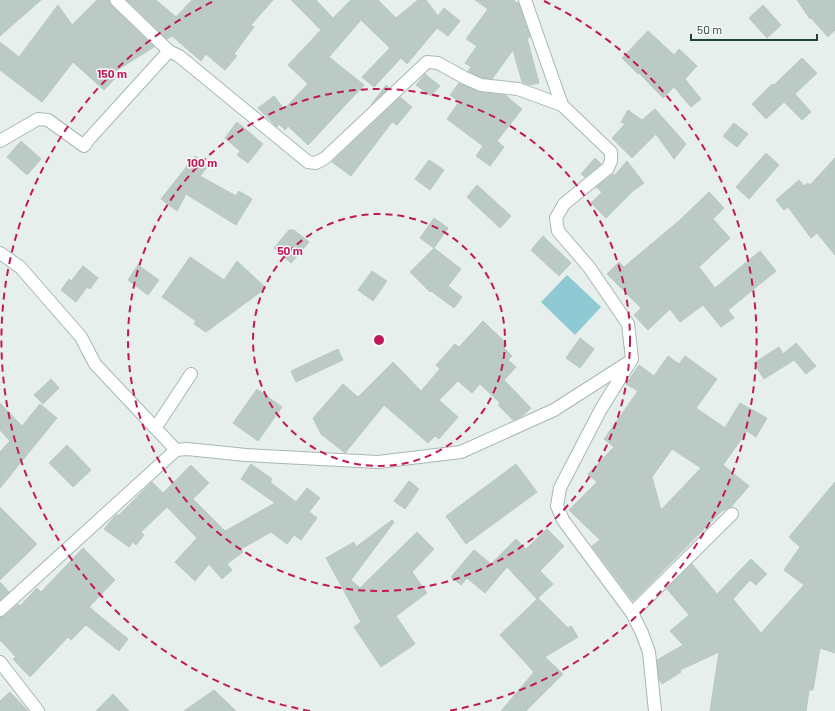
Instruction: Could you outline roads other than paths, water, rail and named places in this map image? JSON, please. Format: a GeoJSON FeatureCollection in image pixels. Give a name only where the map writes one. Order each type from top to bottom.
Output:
{"type":"FeatureCollection","features":[{"type":"Feature","properties":{"kind":"street"},"geometry":{"type":"LineString","coordinates":[[116,0],[169,51],[179,56],[308,162],[316,163],[325,158],[427,62],[438,63],[481,85],[518,89],[562,105],[611,152],[611,161],[608,168],[564,204],[556,218],[558,231],[589,267],[628,324],[632,359],[601,409],[560,488],[556,506],[563,520],[632,613],[642,633],[649,652],[655,711]]}},
{"type":"Feature","properties":{"kind":"street"},"geometry":{"type":"LineString","coordinates":[[525,0],[562,105]]}},
{"type":"Feature","properties":{"kind":"street"},"geometry":{"type":"LineString","coordinates":[[0,141],[38,119],[48,120],[84,146],[169,51]]}},
{"type":"Feature","properties":{"kind":"street"},"geometry":{"type":"LineString","coordinates":[[0,253],[20,267],[81,337],[95,364],[176,450]]}},
{"type":"Feature","properties":{"kind":"street"},"geometry":{"type":"LineString","coordinates":[[0,610],[176,450],[188,449],[246,455],[378,462],[461,452],[554,410],[632,359]]}},
{"type":"Feature","properties":{"kind":"street"},"geometry":{"type":"LineString","coordinates":[[156,428],[191,374]]}},
{"type":"Feature","properties":{"kind":"street"},"geometry":{"type":"LineString","coordinates":[[632,613],[732,514]]}},
{"type":"Feature","properties":{"kind":"street"},"geometry":{"type":"LineString","coordinates":[[0,662],[38,711]]}},
{"type":"Feature","properties":{"kind":"water"},"geometry":{"type":"Polygon","coordinates":[[[567,275],[601,307],[575,335],[541,302],[567,275]]]}}]}
